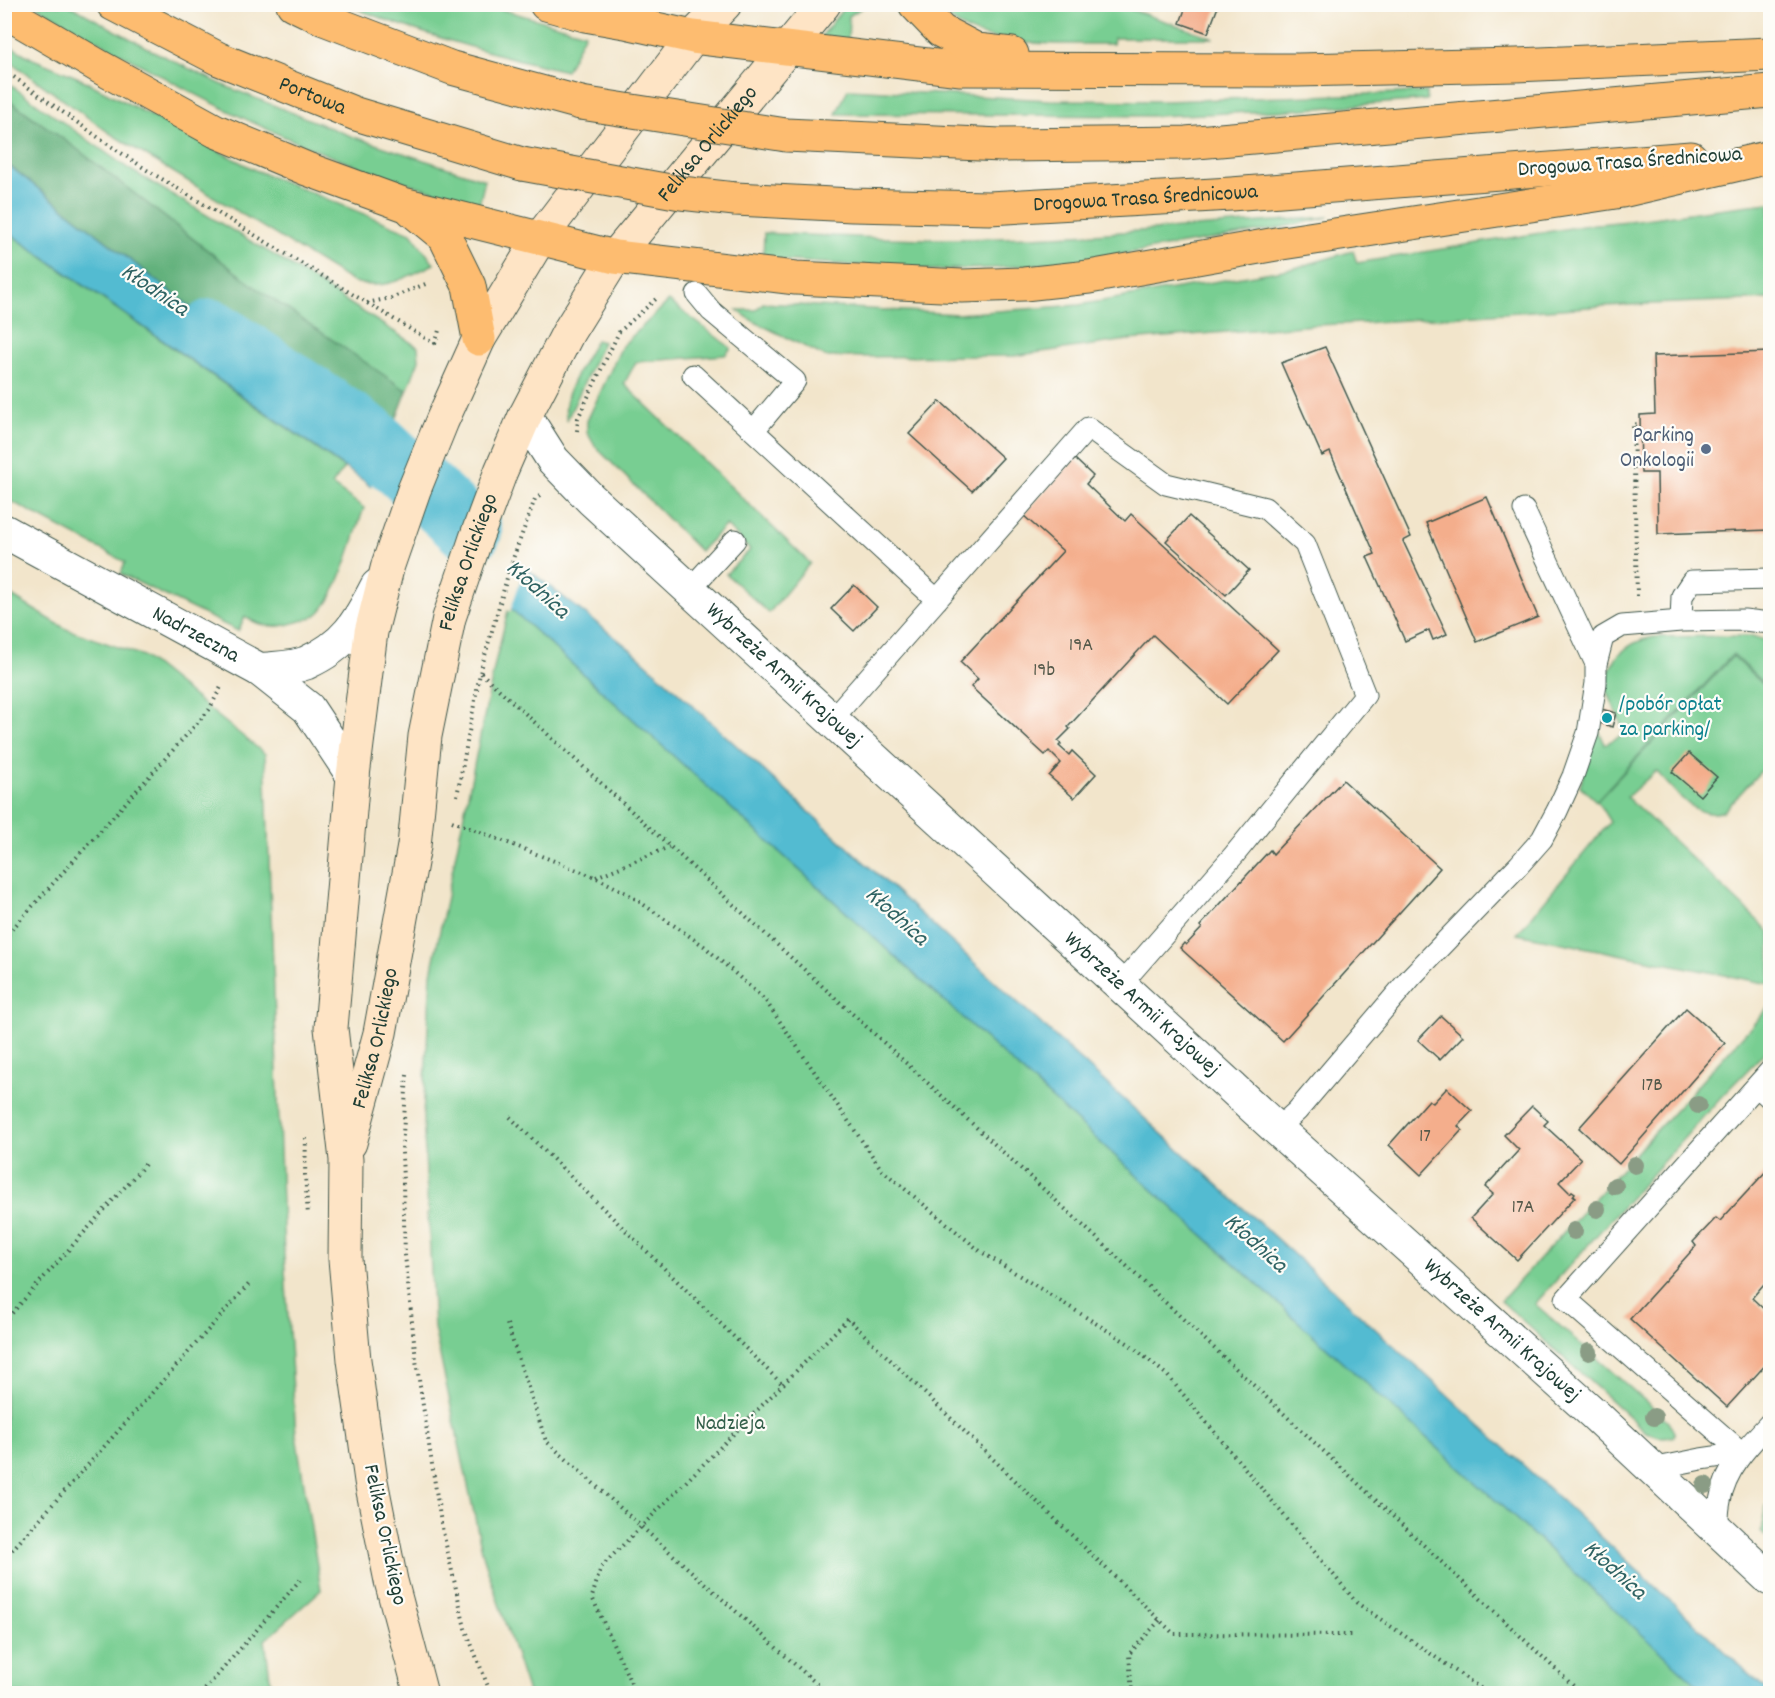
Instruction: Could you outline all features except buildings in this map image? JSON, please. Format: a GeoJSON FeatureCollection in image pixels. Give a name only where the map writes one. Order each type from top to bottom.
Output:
{"type":"FeatureCollection","features":[{"type":"Feature","properties":{"kind":"main road","name":"Portowa"},"geometry":{"type":"LineString","coordinates":[[113,4],[219,59],[356,114],[522,164]]}},
{"type":"Feature","properties":{"kind":"main road"},"geometry":{"type":"LineString","coordinates":[[293,4],[324,19],[452,68],[581,103],[786,135],[1001,145],[1186,143],[1770,91]]}},
{"type":"Feature","properties":{"kind":"main road"},"geometry":{"type":"LineString","coordinates":[[546,4],[585,15],[693,37],[961,69],[1320,70],[1516,65],[1770,54]]}},
{"type":"Feature","properties":{"kind":"main road"},"geometry":{"type":"LineString","coordinates":[[915,4],[941,31],[976,50],[1142,68]]}},
{"type":"Feature","properties":{"kind":"main road"},"geometry":{"type":"LineString","coordinates":[[4,11],[216,131],[307,169],[403,204],[615,257],[806,279],[962,286],[1024,284],[1089,276],[1282,243],[1622,191],[1770,157]]}},
{"type":"Feature","properties":{"kind":"main road","name":"Drogowa Trasa Średnicowa"},"geometry":{"type":"LineString","coordinates":[[522,164],[681,193],[735,199],[852,205],[989,208],[1231,194],[1770,152]]}},
{"type":"Feature","properties":{"kind":"main road"},"geometry":{"type":"LineString","coordinates":[[403,204],[422,216],[444,237],[469,286],[479,339]]}},
{"type":"Feature","properties":{"kind":"street","name":"Feliksa Orlickiego"},"geometry":{"type":"LineString","coordinates":[[422,1694],[392,1581],[372,1481],[360,1404],[345,1259],[346,1160],[331,1028],[353,776],[371,632],[388,565],[442,421],[479,339],[540,238],[693,37],[724,4]]}},
{"type":"Feature","properties":{"kind":"street","name":"Feliksa Orlickiego"},"geometry":{"type":"LineString","coordinates":[[346,1160],[380,1033],[414,846],[425,736],[449,618],[501,471],[525,416],[569,331],[615,257],[824,4]]}},
{"type":"Feature","properties":{"kind":"street","name":"Wybrzeże Armii Krajowej"},"geometry":{"type":"LineString","coordinates":[[525,416],[553,460],[591,499],[1770,1579]]}},
{"type":"Feature","properties":{"kind":"street","name":"Nadrzeczna"},"geometry":{"type":"LineString","coordinates":[[4,531],[260,670],[308,708],[353,776]]}},
{"type":"Feature","properties":{"kind":"street"},"geometry":{"type":"LineString","coordinates":[[260,670],[305,663],[343,641],[360,620],[388,565]]}},
{"type":"Feature","properties":{"kind":"lane"},"geometry":{"type":"LineString","coordinates":[[697,294],[711,311],[795,381],[754,430]]}},
{"type":"Feature","properties":{"kind":"lane"},"geometry":{"type":"LineString","coordinates":[[693,375],[937,600]]}},
{"type":"Feature","properties":{"kind":"lane"},"geometry":{"type":"LineString","coordinates":[[832,719],[1088,428],[1166,484],[1265,508],[1305,544],[1365,694],[1234,855],[1121,984]]}},
{"type":"Feature","properties":{"kind":"lane"},"geometry":{"type":"LineString","coordinates":[[1524,510],[1596,664]]}},
{"type":"Feature","properties":{"kind":"lane"},"geometry":{"type":"LineString","coordinates":[[690,590],[735,540]]}},
{"type":"Feature","properties":{"kind":"lane"},"geometry":{"type":"LineString","coordinates":[[1681,621],[1682,596],[1692,581],[1770,579]]}},
{"type":"Feature","properties":{"kind":"lane"},"geometry":{"type":"LineString","coordinates":[[1277,1129],[1297,1111],[1412,976],[1542,839],[1573,776],[1588,733],[1596,683],[1596,664],[1603,637],[1622,626],[1681,621],[1744,620],[1770,623]]}},
{"type":"Feature","properties":{"kind":"lane"},"geometry":{"type":"LineString","coordinates":[[1742,1453],[1566,1299],[1766,1085]]}},
{"type":"Feature","properties":{"kind":"lane"},"geometry":{"type":"LineString","coordinates":[[1717,1529],[1720,1499],[1727,1480],[1742,1453],[1770,1423]]}},
{"type":"Feature","properties":{"kind":"lane"},"geometry":{"type":"LineString","coordinates":[[1652,1469],[1701,1458],[1742,1453]]}},
{"type":"Feature","properties":{"kind":"path"},"geometry":{"type":"LineString","coordinates":[[4,70],[147,170],[435,344],[431,355]]}},
{"type":"Feature","properties":{"kind":"path"},"geometry":{"type":"LineString","coordinates":[[366,304],[392,298],[436,279]]}},
{"type":"Feature","properties":{"kind":"path"},"geometry":{"type":"LineString","coordinates":[[579,436],[578,418],[620,332],[662,293],[671,291],[697,294]]}},
{"type":"Feature","properties":{"kind":"path"},"geometry":{"type":"LineString","coordinates":[[1638,625],[1633,424],[1640,425]]}},
{"type":"Feature","properties":{"kind":"path"},"geometry":{"type":"LineString","coordinates":[[457,798],[480,673],[512,564],[535,499]]}},
{"type":"Feature","properties":{"kind":"path"},"geometry":{"type":"LineString","coordinates":[[480,673],[1100,1241],[1582,1694]]}},
{"type":"Feature","properties":{"kind":"path"},"geometry":{"type":"LineString","coordinates":[[4,938],[209,710],[225,679]]}},
{"type":"Feature","properties":{"kind":"path"},"geometry":{"type":"LineString","coordinates":[[450,832],[454,810]]}},
{"type":"Feature","properties":{"kind":"path"},"geometry":{"type":"LineString","coordinates":[[452,821],[595,877],[628,894],[704,946],[765,1000],[882,1170],[980,1251],[1129,1344],[1167,1376],[1357,1603],[1489,1694]]}},
{"type":"Feature","properties":{"kind":"path"},"geometry":{"type":"LineString","coordinates":[[595,877],[669,847]]}},
{"type":"Feature","properties":{"kind":"path"},"geometry":{"type":"LineString","coordinates":[[407,1070],[402,1149],[405,1255],[416,1360],[441,1523],[465,1628],[491,1694]]}},
{"type":"Feature","properties":{"kind":"path"},"geometry":{"type":"LineString","coordinates":[[510,1117],[783,1385]]}},
{"type":"Feature","properties":{"kind":"path"},"geometry":{"type":"LineString","coordinates":[[4,1322],[148,1161]]}},
{"type":"Feature","properties":{"kind":"path"},"geometry":{"type":"LineString","coordinates":[[4,1558],[250,1282]]}},
{"type":"Feature","properties":{"kind":"path"},"geometry":{"type":"LineString","coordinates":[[636,1694],[592,1597],[601,1568],[848,1319],[1174,1634],[1353,1635]]}},
{"type":"Feature","properties":{"kind":"path"},"geometry":{"type":"LineString","coordinates":[[507,1324],[546,1441],[828,1694]]}},
{"type":"Feature","properties":{"kind":"path"},"geometry":{"type":"LineString","coordinates":[[201,1694],[300,1580]]}},
{"type":"Feature","properties":{"kind":"path"},"geometry":{"type":"LineString","coordinates":[[1132,1694],[1129,1654],[1160,1620]]}},
{"type":"Feature","properties":{"kind":"green space"},"geometry":{"type":"Polygon","coordinates":[[[34,5],[69,5],[153,51],[225,86],[351,136],[485,180],[479,205],[362,168],[285,137],[212,103],[34,5]]]}},
{"type":"Feature","properties":{"kind":"green space"},"geometry":{"type":"Polygon","coordinates":[[[347,5],[486,5],[585,33],[566,71],[455,42],[347,5]]]}},
{"type":"Feature","properties":{"kind":"green space"},"geometry":{"type":"Polygon","coordinates":[[[846,5],[866,5],[849,16],[848,43],[820,38],[846,5]]]}},
{"type":"Feature","properties":{"kind":"green space"},"geometry":{"type":"Polygon","coordinates":[[[934,5],[1118,5],[1214,38],[1114,38],[1113,44],[1012,41],[974,33],[956,23],[934,5]]]}},
{"type":"Feature","properties":{"kind":"green space"},"geometry":{"type":"Polygon","coordinates":[[[5,43],[33,59],[77,77],[255,170],[411,233],[434,264],[394,282],[373,285],[351,281],[111,134],[5,58],[5,43]]]}},
{"type":"Feature","properties":{"kind":"green space"},"geometry":{"type":"Polygon","coordinates":[[[5,81],[129,169],[274,255],[418,347],[419,360],[407,391],[255,287],[73,146],[5,97],[5,81]]]}},
{"type":"Feature","properties":{"kind":"green space"},"geometry":{"type":"Polygon","coordinates":[[[848,89],[1049,100],[1166,101],[1427,92],[1427,100],[1277,111],[1156,116],[836,114],[848,89]]]}},
{"type":"Feature","properties":{"kind":"green space"},"geometry":{"type":"Polygon","coordinates":[[[4,97],[73,146],[255,287],[407,391],[382,456],[5,162],[4,97]]]}},
{"type":"Feature","properties":{"kind":"green space"},"geometry":{"type":"Polygon","coordinates":[[[1770,203],[1770,299],[1603,306],[1315,325],[1128,340],[1013,356],[826,357],[753,321],[737,310],[756,310],[763,303],[957,314],[1079,305],[1295,268],[1353,251],[1357,263],[1595,224],[1770,203]]]}},
{"type":"Feature","properties":{"kind":"green space"},"geometry":{"type":"Polygon","coordinates":[[[1329,217],[1275,229],[1085,260],[994,268],[929,270],[763,259],[764,233],[904,238],[998,238],[1140,231],[1329,217]]]}},
{"type":"Feature","properties":{"kind":"green space"},"geometry":{"type":"Polygon","coordinates":[[[4,230],[344,468],[332,485],[364,508],[338,583],[331,597],[315,616],[286,625],[274,626],[263,625],[245,617],[238,631],[121,574],[125,562],[5,498],[4,230]]]}},
{"type":"Feature","properties":{"kind":"green space"},"geometry":{"type":"Polygon","coordinates":[[[669,301],[731,348],[725,355],[636,362],[624,384],[810,563],[769,613],[726,574],[750,550],[726,525],[700,551],[595,446],[587,432],[587,421],[622,346],[669,301]]]}},
{"type":"Feature","properties":{"kind":"green space"},"geometry":{"type":"Polygon","coordinates":[[[596,340],[603,342],[567,420],[565,411],[570,390],[596,340]]]}},
{"type":"Feature","properties":{"kind":"green space"},"geometry":{"type":"Polygon","coordinates":[[[5,592],[66,629],[143,656],[265,754],[284,1255],[296,1435],[321,1590],[265,1640],[272,1693],[5,1693],[5,592]]]}},
{"type":"Feature","properties":{"kind":"green space","name":"Nadzieja"},"geometry":{"type":"Polygon","coordinates":[[[509,607],[1706,1693],[528,1693],[483,1555],[434,1328],[423,1116],[431,974],[496,659],[509,607]]]}},
{"type":"Feature","properties":{"kind":"green space"},"geometry":{"type":"Polygon","coordinates":[[[1752,636],[1770,642],[1770,689],[1733,654],[1596,801],[1580,786],[1596,732],[1599,731],[1605,744],[1625,734],[1607,690],[1610,670],[1620,654],[1635,643],[1654,637],[1752,636]]]}},
{"type":"Feature","properties":{"kind":"green space"},"geometry":{"type":"Polygon","coordinates":[[[1733,656],[1770,691],[1770,761],[1724,811],[1703,812],[1694,808],[1678,795],[1656,771],[1627,797],[1770,932],[1770,984],[1517,934],[1610,822],[1597,801],[1733,656]]]}},
{"type":"Feature","properties":{"kind":"green space"},"geometry":{"type":"Polygon","coordinates":[[[1770,1006],[1770,1047],[1721,1097],[1535,1304],[1668,1421],[1675,1434],[1673,1437],[1662,1438],[1646,1432],[1501,1301],[1770,1006]]]}},
{"type":"Feature","properties":{"kind":"green space"},"geometry":{"type":"Polygon","coordinates":[[[1770,1502],[1770,1540],[1761,1531],[1766,1506],[1770,1502]]]}},
{"type":"Feature","properties":{"kind":"water"},"geometry":{"type":"Polygon","coordinates":[[[4,162],[634,652],[1440,1388],[1770,1693],[1706,1693],[509,607],[364,481],[5,230],[4,162]]]}},
{"type":"Feature","properties":{"kind":"pier"},"geometry":{"type":"Polygon","coordinates":[[[384,453],[526,563],[510,612],[370,490],[384,453]]]}},
{"type":"Feature","properties":{"kind":"waterway","name":"Kłodnica"},"geometry":{"type":"LineString","coordinates":[[212,331],[368,436],[470,531]]}},
{"type":"Feature","properties":{"kind":"place","name":"Parking Onkologii"},"geometry":{"type":"Point","coordinates":[1706,449]}},
{"type":"Feature","properties":{"kind":"place","name":"/pobór opłat za parking/"},"geometry":{"type":"Point","coordinates":[1607,718]}}]}
